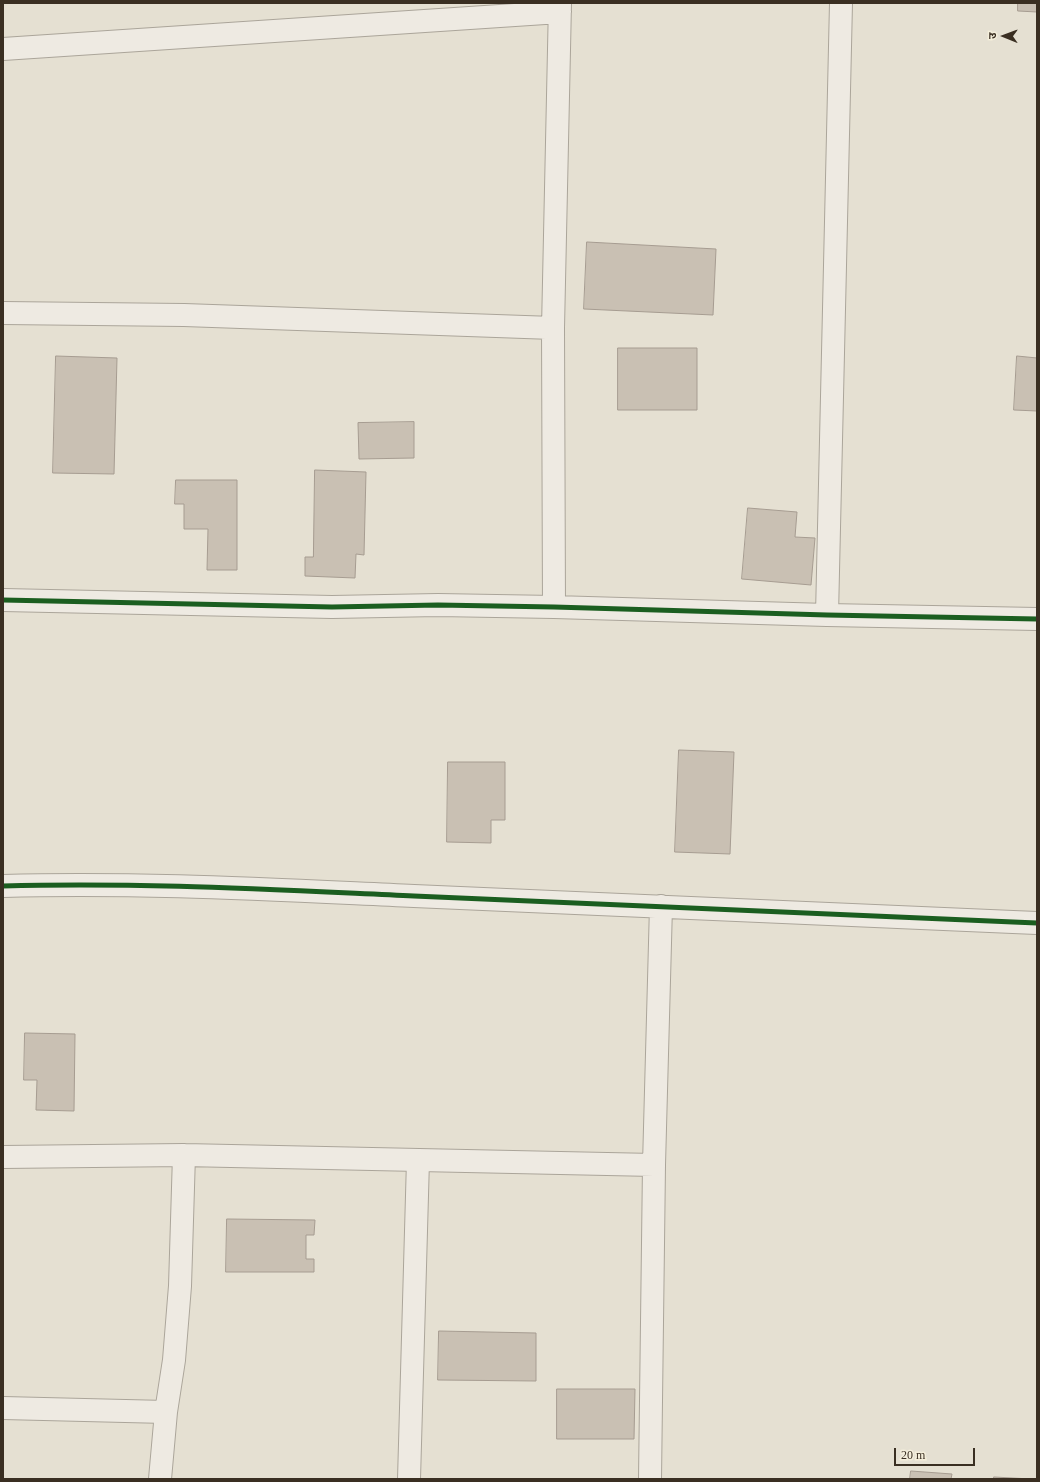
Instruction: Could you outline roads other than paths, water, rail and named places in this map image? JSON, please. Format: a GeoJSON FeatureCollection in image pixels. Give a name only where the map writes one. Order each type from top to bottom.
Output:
{"type":"FeatureCollection","features":[{"type":"Feature","properties":{"kind":"street"},"geometry":{"type":"LineString","coordinates":[[827,615],[841,3]]}},
{"type":"Feature","properties":{"kind":"street"},"geometry":{"type":"LineString","coordinates":[[3,49],[560,8],[553,328],[554,607]]}},
{"type":"Feature","properties":{"kind":"street"},"geometry":{"type":"LineString","coordinates":[[3,313],[184,315],[553,328]]}},
{"type":"Feature","properties":{"kind":"street"},"geometry":{"type":"LineString","coordinates":[[3,600],[332,607],[438,605],[554,607],[827,615],[1037,619]]}},
{"type":"Feature","properties":{"kind":"street"},"geometry":{"type":"LineString","coordinates":[[3,886],[49,884],[133,885],[1037,923]]}},
{"type":"Feature","properties":{"kind":"street"},"geometry":{"type":"LineString","coordinates":[[650,1479],[654,1165],[661,906]]}},
{"type":"Feature","properties":{"kind":"street"},"geometry":{"type":"LineString","coordinates":[[3,1157],[184,1155],[654,1165]]}},
{"type":"Feature","properties":{"kind":"street"},"geometry":{"type":"LineString","coordinates":[[160,1479],[166,1412],[174,1360],[179,1294],[184,1155]]}},
{"type":"Feature","properties":{"kind":"street"},"geometry":{"type":"LineString","coordinates":[[410,1479],[418,1160]]}},
{"type":"Feature","properties":{"kind":"street"},"geometry":{"type":"LineString","coordinates":[[3,1408],[166,1412]]}}]}
